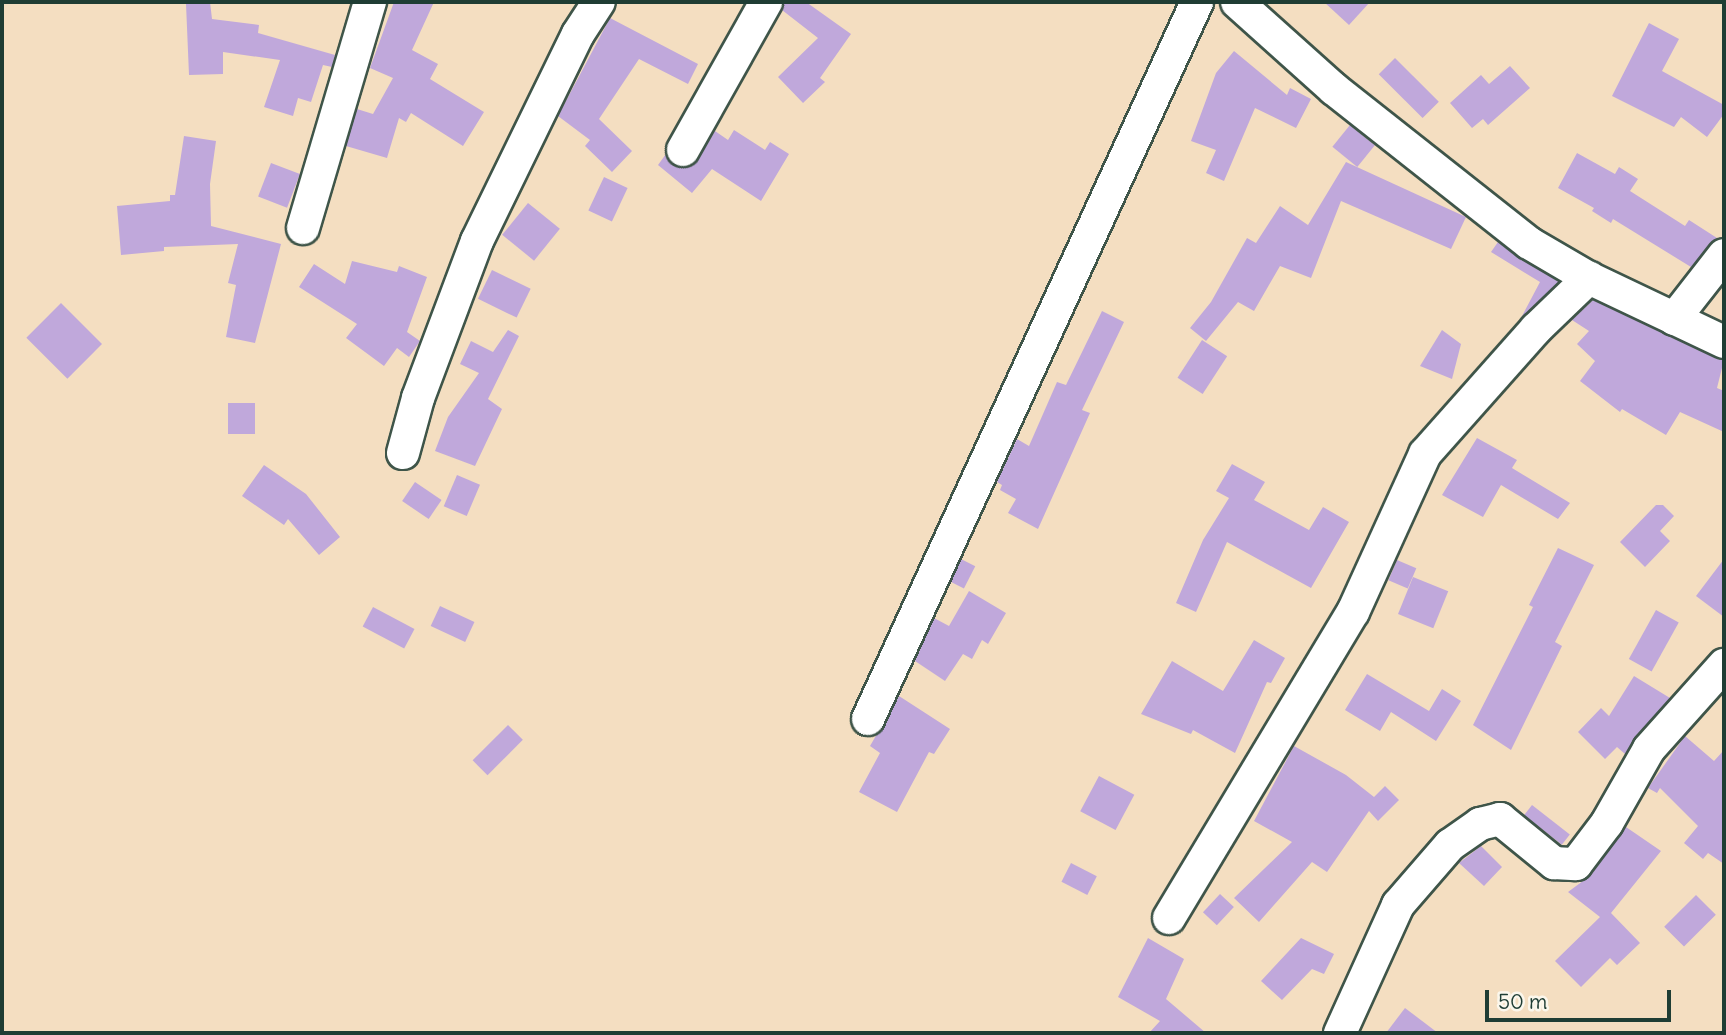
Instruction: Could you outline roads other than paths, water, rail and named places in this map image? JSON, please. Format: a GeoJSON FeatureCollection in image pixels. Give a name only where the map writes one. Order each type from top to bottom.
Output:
{"type":"FeatureCollection","features":[{"type":"Feature","properties":{"kind":"street"},"geometry":{"type":"LineString","coordinates":[[303,228],[370,2]]}},
{"type":"Feature","properties":{"kind":"street"},"geometry":{"type":"LineString","coordinates":[[403,453],[418,398],[477,241],[578,34],[599,2]]}},
{"type":"Feature","properties":{"kind":"street"},"geometry":{"type":"LineString","coordinates":[[683,150],[766,2]]}},
{"type":"Feature","properties":{"kind":"street"},"geometry":{"type":"LineString","coordinates":[[868,719],[1197,2]]}},
{"type":"Feature","properties":{"kind":"street"},"geometry":{"type":"LineString","coordinates":[[1237,2],[1472,201],[1589,278],[1724,342]]}},
{"type":"Feature","properties":{"kind":"street"},"geometry":{"type":"LineString","coordinates":[[1674,318],[1724,255]]}},
{"type":"Feature","properties":{"kind":"street"},"geometry":{"type":"LineString","coordinates":[[1169,918],[1353,612],[1425,454],[1535,329],[1589,278]]}},
{"type":"Feature","properties":{"kind":"street"},"geometry":{"type":"LineString","coordinates":[[1340,1033],[1398,905],[1450,845],[1479,824],[1500,819],[1554,863],[1576,864],[1607,823],[1649,749],[1724,665]]}}]}
